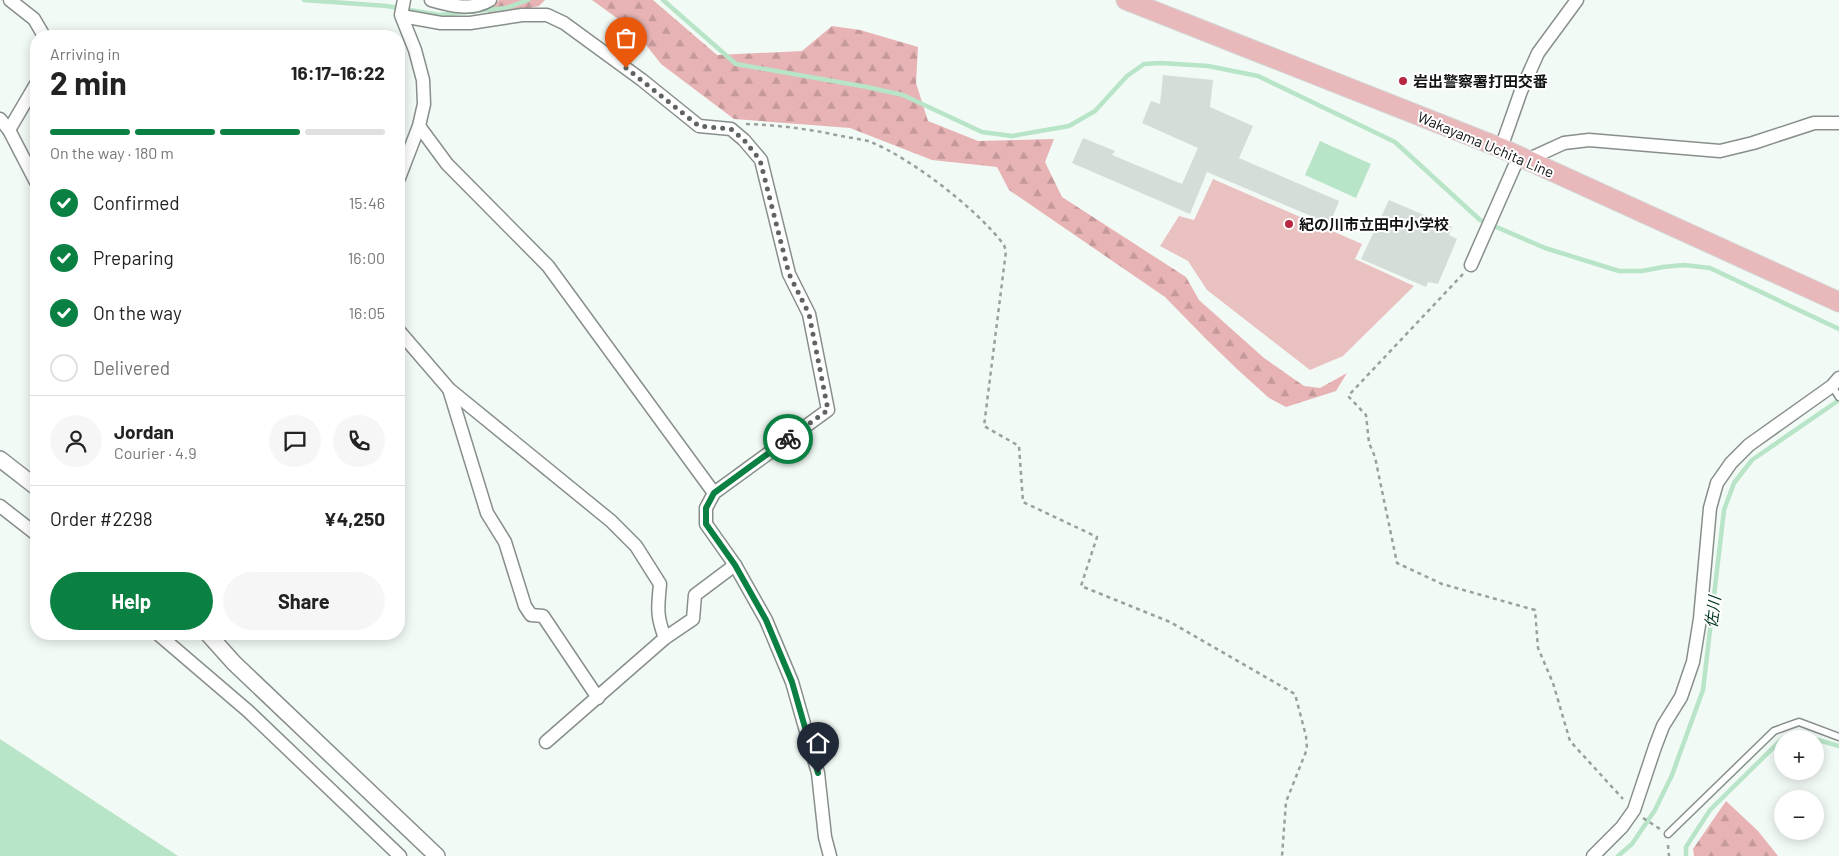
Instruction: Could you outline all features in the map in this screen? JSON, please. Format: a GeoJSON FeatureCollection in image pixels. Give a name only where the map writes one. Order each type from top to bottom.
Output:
{"type":"FeatureCollection","features":[{"type":"Feature","properties":{"kind":"main road","name":"Wakayama Uchita Line"},"geometry":{"type":"LineString","coordinates":[[1126,0],[1501,148],[1839,302]]}},
{"type":"Feature","properties":{"kind":"street"},"geometry":{"type":"LineString","coordinates":[[10,0],[34,19],[40,30]]}},
{"type":"Feature","properties":{"kind":"street"},"geometry":{"type":"LineString","coordinates":[[404,0],[402,16],[415,50],[423,80],[424,104],[419,126],[405,162]]}},
{"type":"Feature","properties":{"kind":"street"},"geometry":{"type":"LineString","coordinates":[[431,0],[451,6],[477,6],[490,0]]}},
{"type":"Feature","properties":{"kind":"street"},"geometry":{"type":"LineString","coordinates":[[1501,148],[1520,92],[1538,53],[1577,0]]}},
{"type":"Feature","properties":{"kind":"street"},"geometry":{"type":"LineString","coordinates":[[402,16],[441,23],[470,23],[522,15],[547,15],[564,23],[642,80],[699,126],[731,129],[744,140],[760,160],[789,274],[809,314],[828,410],[714,493],[706,508],[706,524],[735,565],[766,620],[792,682],[818,773],[825,837],[830,856]]}},
{"type":"Feature","properties":{"kind":"street"},"geometry":{"type":"LineString","coordinates":[[9,130],[30,94]]}},
{"type":"Feature","properties":{"kind":"street"},"geometry":{"type":"LineString","coordinates":[[0,119],[9,130],[30,170]]}},
{"type":"Feature","properties":{"kind":"street"},"geometry":{"type":"LineString","coordinates":[[1471,265],[1523,158],[1564,143],[1589,140],[1720,151],[1753,143],[1814,123],[1839,123]]}},
{"type":"Feature","properties":{"kind":"street"},"geometry":{"type":"LineString","coordinates":[[419,126],[447,164],[548,266],[714,493]]}},
{"type":"Feature","properties":{"kind":"street"},"geometry":{"type":"LineString","coordinates":[[405,338],[449,389],[612,521],[636,546],[660,584],[657,612],[665,638]]}},
{"type":"Feature","properties":{"kind":"street"},"geometry":{"type":"LineString","coordinates":[[1593,856],[1636,812],[1657,740],[1663,726],[1681,697],[1693,662],[1700,619],[1710,508],[1717,483],[1731,463],[1749,445],[1836,388]]}},
{"type":"Feature","properties":{"kind":"street"},"geometry":{"type":"LineString","coordinates":[[449,389],[487,513],[505,542],[525,606],[531,615],[543,616],[598,698]]}},
{"type":"Feature","properties":{"kind":"street"},"geometry":{"type":"LineString","coordinates":[[0,459],[30,482]]}},
{"type":"Feature","properties":{"kind":"street"},"geometry":{"type":"LineString","coordinates":[[0,506],[30,529]]}},
{"type":"Feature","properties":{"kind":"street"},"geometry":{"type":"LineString","coordinates":[[546,742],[665,638],[693,620],[695,595],[735,565]]}},
{"type":"Feature","properties":{"kind":"street"},"geometry":{"type":"LineString","coordinates":[[165,640],[248,711],[400,856]]}},
{"type":"Feature","properties":{"kind":"street"},"geometry":{"type":"LineString","coordinates":[[213,640],[234,663],[437,856]]}},
{"type":"Feature","properties":{"kind":"lane"},"geometry":{"type":"LineString","coordinates":[[1668,834],[1774,731],[1799,722],[1839,736]]}},
{"type":"Feature","properties":{"kind":"path"},"geometry":{"type":"LineString","coordinates":[[731,129],[738,124],[779,125],[870,142],[904,158],[944,188],[975,214],[1004,245],[1006,251],[984,426],[1019,446],[1023,502],[1097,537],[1081,586],[1170,622],[1295,694],[1306,736],[1307,749],[1286,802],[1282,856]]}},
{"type":"Feature","properties":{"kind":"path"},"geometry":{"type":"LineString","coordinates":[[1471,265],[1348,396],[1366,415],[1369,443],[1375,458],[1397,563],[1442,584],[1535,610],[1538,648],[1553,683],[1570,741],[1636,812],[1659,828]]}},
{"type":"Feature","properties":{"kind":"green space"},"geometry":{"type":"Polygon","coordinates":[[[499,0],[545,0],[539,6],[484,17],[499,0]]]}},
{"type":"Feature","properties":{"kind":"green space"},"geometry":{"type":"Polygon","coordinates":[[[592,0],[653,0],[717,55],[802,51],[832,26],[860,30],[918,47],[916,83],[928,121],[978,141],[1054,139],[1045,162],[1062,197],[1186,277],[1199,300],[1264,358],[1304,386],[1320,388],[1347,373],[1336,391],[1286,407],[1269,398],[1237,369],[1165,297],[1009,190],[997,167],[932,160],[850,128],[734,119],[661,64],[636,32],[592,0]]]}},
{"type":"Feature","properties":{"kind":"green space"},"geometry":{"type":"Polygon","coordinates":[[[1726,801],[1758,831],[1778,856],[1694,856],[1693,849],[1726,801]]]}},
{"type":"Feature","properties":{"kind":"shaded area"},"geometry":{"type":"Polygon","coordinates":[[[1320,141],[1371,164],[1356,198],[1305,175],[1320,141]]]}},
{"type":"Feature","properties":{"kind":"shaded area"},"geometry":{"type":"Polygon","coordinates":[[[1213,179],[1362,244],[1355,259],[1414,286],[1343,356],[1310,370],[1207,290],[1188,261],[1160,246],[1179,216],[1194,220],[1213,179]]]}},
{"type":"Feature","properties":{"kind":"shaded area"},"geometry":{"type":"Polygon","coordinates":[[[0,739],[178,856],[0,856],[0,739]]]}},
{"type":"Feature","properties":{"kind":"building"},"geometry":{"type":"Polygon","coordinates":[[[1163,75],[1213,80],[1210,107],[1253,126],[1239,158],[1339,201],[1330,224],[1207,172],[1190,214],[1072,163],[1083,138],[1115,151],[1112,155],[1182,184],[1198,148],[1142,123],[1151,101],[1160,104],[1163,75]]]}},
{"type":"Feature","properties":{"kind":"building"},"geometry":{"type":"Polygon","coordinates":[[[1389,200],[1452,227],[1449,235],[1457,239],[1438,284],[1428,282],[1426,287],[1361,259],[1389,200]]]}},
{"type":"Feature","properties":{"kind":"waterway"},"geometry":{"type":"LineString","coordinates":[[304,0],[387,6],[439,15],[506,8],[528,0]]}},
{"type":"Feature","properties":{"kind":"waterway"},"geometry":{"type":"LineString","coordinates":[[663,0],[736,64],[903,95],[982,132],[1012,136],[1069,126],[1095,111],[1127,76],[1144,64],[1161,63],[1208,66],[1258,76],[1395,142],[1480,220],[1545,248],[1619,271],[1642,271],[1684,265],[1710,268],[1839,329]]}},
{"type":"Feature","properties":{"kind":"waterway","name":"佐川"},"geometry":{"type":"LineString","coordinates":[[1618,856],[1632,844],[1655,810],[1672,775],[1703,690],[1724,510],[1734,483],[1752,460],[1839,400]]}},
{"type":"Feature","properties":{"kind":"waterway"},"geometry":{"type":"LineString","coordinates":[[1824,742],[1839,746]]}},
{"type":"Feature","properties":{"kind":"waterway"},"geometry":{"type":"LineString","coordinates":[[1686,856],[1686,847],[1710,810],[1774,747]]}},
{"type":"Feature","properties":{"kind":"way so far"},"geometry":{"type":"LineString","coordinates":[[626,68],[699,126],[731,129],[744,140],[760,160],[789,274],[809,314],[828,410],[788,439]]}},
{"type":"Feature","properties":{"kind":"place","name":"岩出警察署打田交番"},"geometry":{"type":"Point","coordinates":[1403,81]}},
{"type":"Feature","properties":{"kind":"place","name":"紀の川市立田中小学校"},"geometry":{"type":"Point","coordinates":[1289,224]}},
{"type":"Feature","properties":{"kind":"route"},"geometry":{"type":"LineString","coordinates":[[788,439],[714,493],[706,508],[706,524],[735,565],[766,620],[792,682],[818,773]]}}]}
